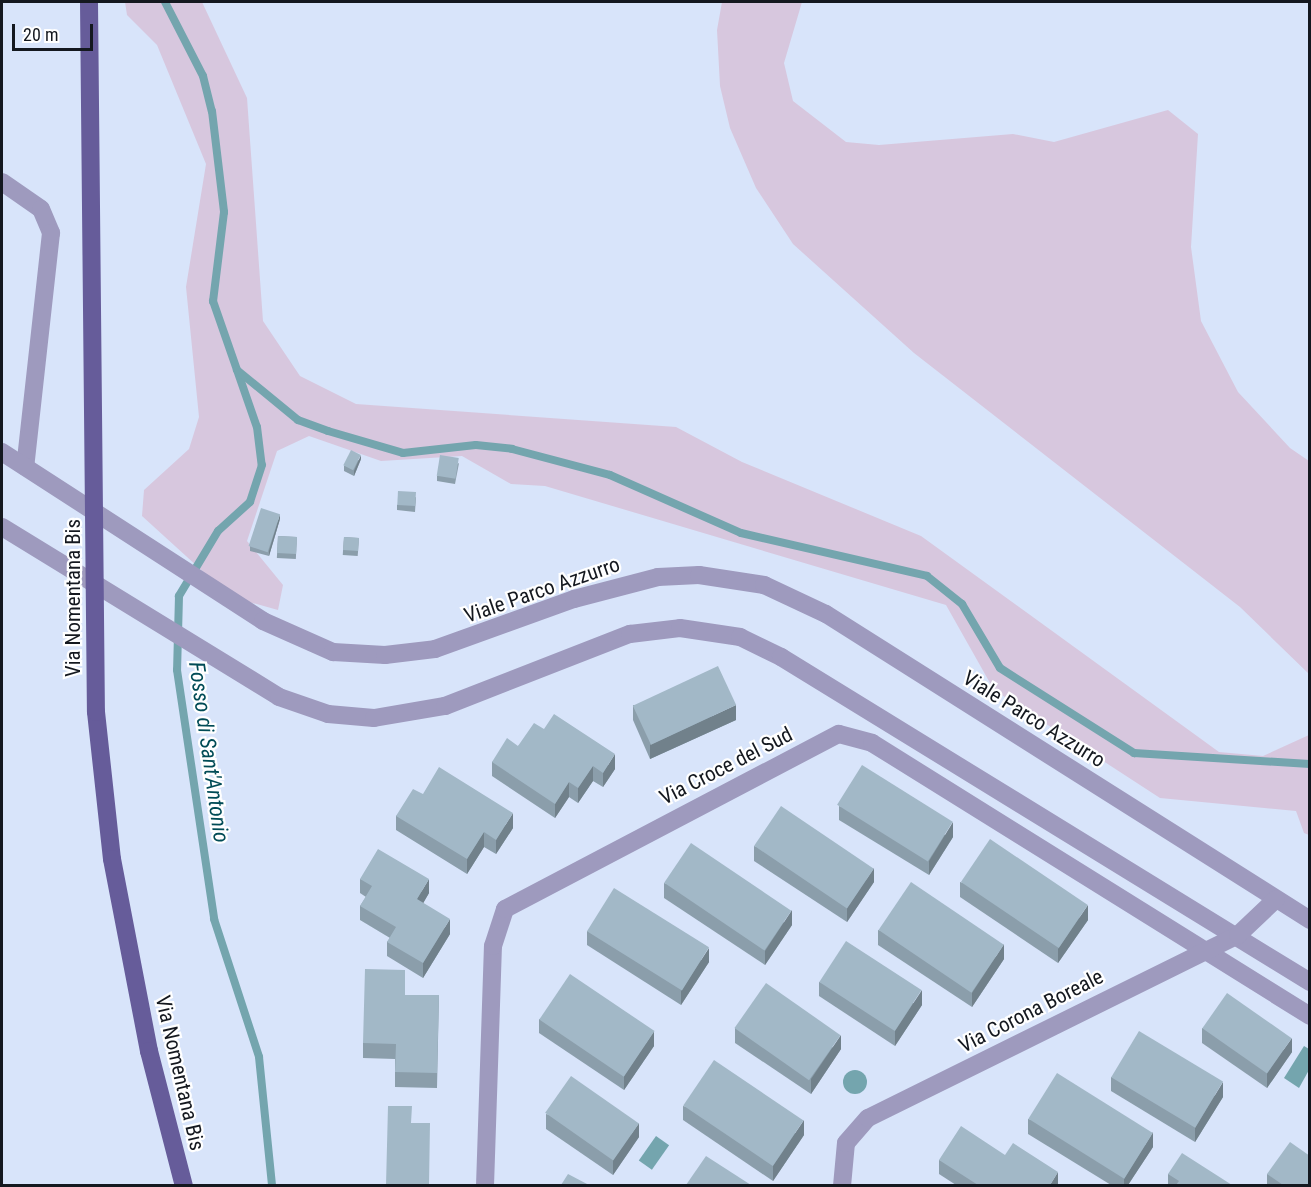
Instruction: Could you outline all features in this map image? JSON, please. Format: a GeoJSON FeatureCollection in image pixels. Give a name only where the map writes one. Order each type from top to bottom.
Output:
{"type":"FeatureCollection","features":[{"type":"Feature","properties":{"kind":"main road","name":"Via Nomentana Bis"},"geometry":{"type":"LineString","coordinates":[[89,2],[96,712],[112,859],[149,1051],[184,1185]]}},
{"type":"Feature","properties":{"kind":"street"},"geometry":{"type":"LineString","coordinates":[[2,182],[41,209],[51,232],[25,467]]}},
{"type":"Feature","properties":{"kind":"street","name":"Viale Parco Azzurro"},"geometry":{"type":"LineString","coordinates":[[2,452],[199,579],[310,644],[385,655],[458,643],[644,579],[699,575],[764,585],[826,614],[1310,920]]}},
{"type":"Feature","properties":{"kind":"street"},"geometry":{"type":"LineString","coordinates":[[2,527],[189,642],[305,709],[374,718],[445,706],[630,634],[680,628],[728,633],[781,657],[1238,935],[1310,982]]}},
{"type":"Feature","properties":{"kind":"street","name":"Via Croce del Sud"},"geometry":{"type":"LineString","coordinates":[[485,1185],[493,946],[505,909],[834,736],[851,734],[873,742],[1310,1016]]}},
{"type":"Feature","properties":{"kind":"street","name":"Via Corona Boreale"},"geometry":{"type":"LineString","coordinates":[[842,1185],[846,1143],[868,1118],[1204,949],[1238,935],[1276,899]]}},
{"type":"Feature","properties":{"kind":"shaded area"},"geometry":{"type":"Polygon","coordinates":[[[125,2],[202,2],[247,98],[263,321],[300,376],[356,404],[676,427],[742,462],[921,536],[1219,752],[1263,756],[1309,735],[1309,835],[1304,833],[1296,811],[1160,798],[994,690],[946,605],[545,486],[511,484],[462,456],[381,461],[309,436],[277,451],[247,541],[283,585],[278,610],[231,597],[142,516],[144,490],[189,449],[199,417],[186,287],[206,164],[157,45],[127,15],[125,2]]]}},
{"type":"Feature","properties":{"kind":"shaded area"},"geometry":{"type":"Polygon","coordinates":[[[722,2],[802,2],[784,63],[793,101],[846,142],[879,145],[1013,134],[1054,142],[1168,110],[1198,134],[1191,247],[1201,321],[1238,392],[1290,448],[1309,461],[1309,674],[1240,607],[914,353],[793,244],[756,188],[730,128],[720,86],[717,30],[722,2]]]}},
{"type":"Feature","properties":{"kind":"shaded area"},"geometry":{"type":"Polygon","coordinates":[[[1304,1046],[1309,1049],[1309,1070],[1299,1088],[1284,1078],[1304,1046]]]}},
{"type":"Feature","properties":{"kind":"shaded area"},"geometry":{"type":"Polygon","coordinates":[[[855,1070],[860,1071],[866,1077],[866,1087],[860,1093],[855,1094],[850,1093],[844,1087],[843,1082],[844,1077],[850,1071],[855,1070]]]}},
{"type":"Feature","properties":{"kind":"shaded area"},"geometry":{"type":"Polygon","coordinates":[[[656,1136],[669,1145],[652,1170],[639,1161],[656,1136]]]}},
{"type":"Feature","properties":{"kind":"building"},"geometry":{"type":"Polygon","coordinates":[[[351,450],[361,455],[353,470],[343,465],[351,450]]]}},
{"type":"Feature","properties":{"kind":"building"},"geometry":{"type":"Polygon","coordinates":[[[440,455],[459,458],[455,479],[437,476],[440,455]]]}},
{"type":"Feature","properties":{"kind":"building"},"geometry":{"type":"Polygon","coordinates":[[[398,491],[416,492],[415,506],[397,505],[398,491]]]}},
{"type":"Feature","properties":{"kind":"building"},"geometry":{"type":"Polygon","coordinates":[[[261,508],[280,514],[268,552],[249,546],[261,508]]]}},
{"type":"Feature","properties":{"kind":"building"},"geometry":{"type":"Polygon","coordinates":[[[278,536],[297,537],[296,554],[277,553],[278,536]]]}},
{"type":"Feature","properties":{"kind":"building"},"geometry":{"type":"Polygon","coordinates":[[[344,537],[359,538],[358,551],[343,550],[344,537]]]}},
{"type":"Feature","properties":{"kind":"building"},"geometry":{"type":"Polygon","coordinates":[[[718,666],[736,705],[651,745],[633,706],[718,666]]]}},
{"type":"Feature","properties":{"kind":"building"},"geometry":{"type":"Polygon","coordinates":[[[554,714],[615,754],[603,773],[593,766],[578,788],[569,782],[555,804],[492,762],[507,738],[518,746],[534,723],[544,729],[554,714]]]}},
{"type":"Feature","properties":{"kind":"building"},"geometry":{"type":"Polygon","coordinates":[[[862,765],[953,822],[928,862],[837,805],[862,765]]]}},
{"type":"Feature","properties":{"kind":"building"},"geometry":{"type":"Polygon","coordinates":[[[439,767],[513,813],[496,840],[484,832],[467,859],[396,816],[413,789],[423,794],[439,767]]]}},
{"type":"Feature","properties":{"kind":"building"},"geometry":{"type":"Polygon","coordinates":[[[781,806],[874,869],[847,908],[754,846],[781,806]]]}},
{"type":"Feature","properties":{"kind":"building"},"geometry":{"type":"Polygon","coordinates":[[[990,839],[1088,905],[1059,948],[961,882],[990,839]]]}},
{"type":"Feature","properties":{"kind":"building"},"geometry":{"type":"Polygon","coordinates":[[[691,843],[791,911],[764,950],[664,883],[691,843]]]}},
{"type":"Feature","properties":{"kind":"building"},"geometry":{"type":"Polygon","coordinates":[[[378,849],[429,879],[417,899],[450,919],[423,963],[387,942],[396,927],[360,906],[372,886],[360,879],[378,849]]]}},
{"type":"Feature","properties":{"kind":"building"},"geometry":{"type":"Polygon","coordinates":[[[911,882],[1004,945],[971,993],[879,930],[911,882]]]}},
{"type":"Feature","properties":{"kind":"building"},"geometry":{"type":"Polygon","coordinates":[[[614,888],[709,947],[682,991],[587,931],[614,888]]]}},
{"type":"Feature","properties":{"kind":"building"},"geometry":{"type":"Polygon","coordinates":[[[846,941],[921,990],[895,1031],[819,982],[846,941]]]}},
{"type":"Feature","properties":{"kind":"building"},"geometry":{"type":"Polygon","coordinates":[[[365,969],[405,970],[405,995],[439,995],[437,1073],[395,1072],[396,1044],[363,1043],[365,969]]]}},
{"type":"Feature","properties":{"kind":"building"},"geometry":{"type":"Polygon","coordinates":[[[570,974],[655,1031],[624,1077],[539,1020],[570,974]]]}},
{"type":"Feature","properties":{"kind":"building"},"geometry":{"type":"Polygon","coordinates":[[[766,983],[841,1035],[809,1080],[734,1028],[766,983]]]}},
{"type":"Feature","properties":{"kind":"building"},"geometry":{"type":"Polygon","coordinates":[[[1227,993],[1292,1038],[1267,1074],[1202,1028],[1227,993]]]}},
{"type":"Feature","properties":{"kind":"building"},"geometry":{"type":"Polygon","coordinates":[[[1139,1031],[1223,1081],[1195,1128],[1111,1077],[1139,1031]]]}},
{"type":"Feature","properties":{"kind":"building"},"geometry":{"type":"Polygon","coordinates":[[[714,1060],[804,1120],[773,1166],[683,1106],[714,1060]]]}},
{"type":"Feature","properties":{"kind":"building"},"geometry":{"type":"Polygon","coordinates":[[[1057,1073],[1153,1133],[1124,1179],[1028,1119],[1057,1073]]]}},
{"type":"Feature","properties":{"kind":"building"},"geometry":{"type":"Polygon","coordinates":[[[571,1076],[639,1124],[613,1160],[545,1113],[571,1076]]]}},
{"type":"Feature","properties":{"kind":"building"},"geometry":{"type":"Polygon","coordinates":[[[388,1106],[412,1106],[411,1123],[430,1123],[429,1185],[386,1185],[388,1106]]]}},
{"type":"Feature","properties":{"kind":"building"},"geometry":{"type":"Polygon","coordinates":[[[961,1126],[1005,1155],[1013,1143],[1058,1172],[1050,1185],[978,1185],[939,1160],[961,1126]]]}},
{"type":"Feature","properties":{"kind":"building"},"geometry":{"type":"Polygon","coordinates":[[[1290,1142],[1310,1156],[1310,1185],[1283,1185],[1267,1174],[1290,1142]]]}},
{"type":"Feature","properties":{"kind":"building"},"geometry":{"type":"Polygon","coordinates":[[[1182,1153],[1232,1185],[1176,1185],[1179,1181],[1168,1174],[1182,1153]]]}},
{"type":"Feature","properties":{"kind":"building"},"geometry":{"type":"Polygon","coordinates":[[[706,1156],[751,1185],[686,1185],[706,1156]]]}},
{"type":"Feature","properties":{"kind":"building"},"geometry":{"type":"Polygon","coordinates":[[[568,1174],[589,1185],[561,1185],[568,1174]]]}},
{"type":"Feature","properties":{"kind":"waterway","name":"Fosso di Sant'Antonio"},"geometry":{"type":"LineString","coordinates":[[165,2],[203,76],[212,111],[224,212],[213,301],[257,427],[262,465],[250,502],[218,531],[179,596],[177,670],[214,919],[259,1057],[272,1186]]}},
{"type":"Feature","properties":{"kind":"waterway"},"geometry":{"type":"LineString","coordinates":[[237,370],[298,420],[328,431],[403,453],[476,445],[512,449],[610,475],[741,533],[927,576],[962,604],[1000,668],[1134,753],[1310,764]]}}]}
